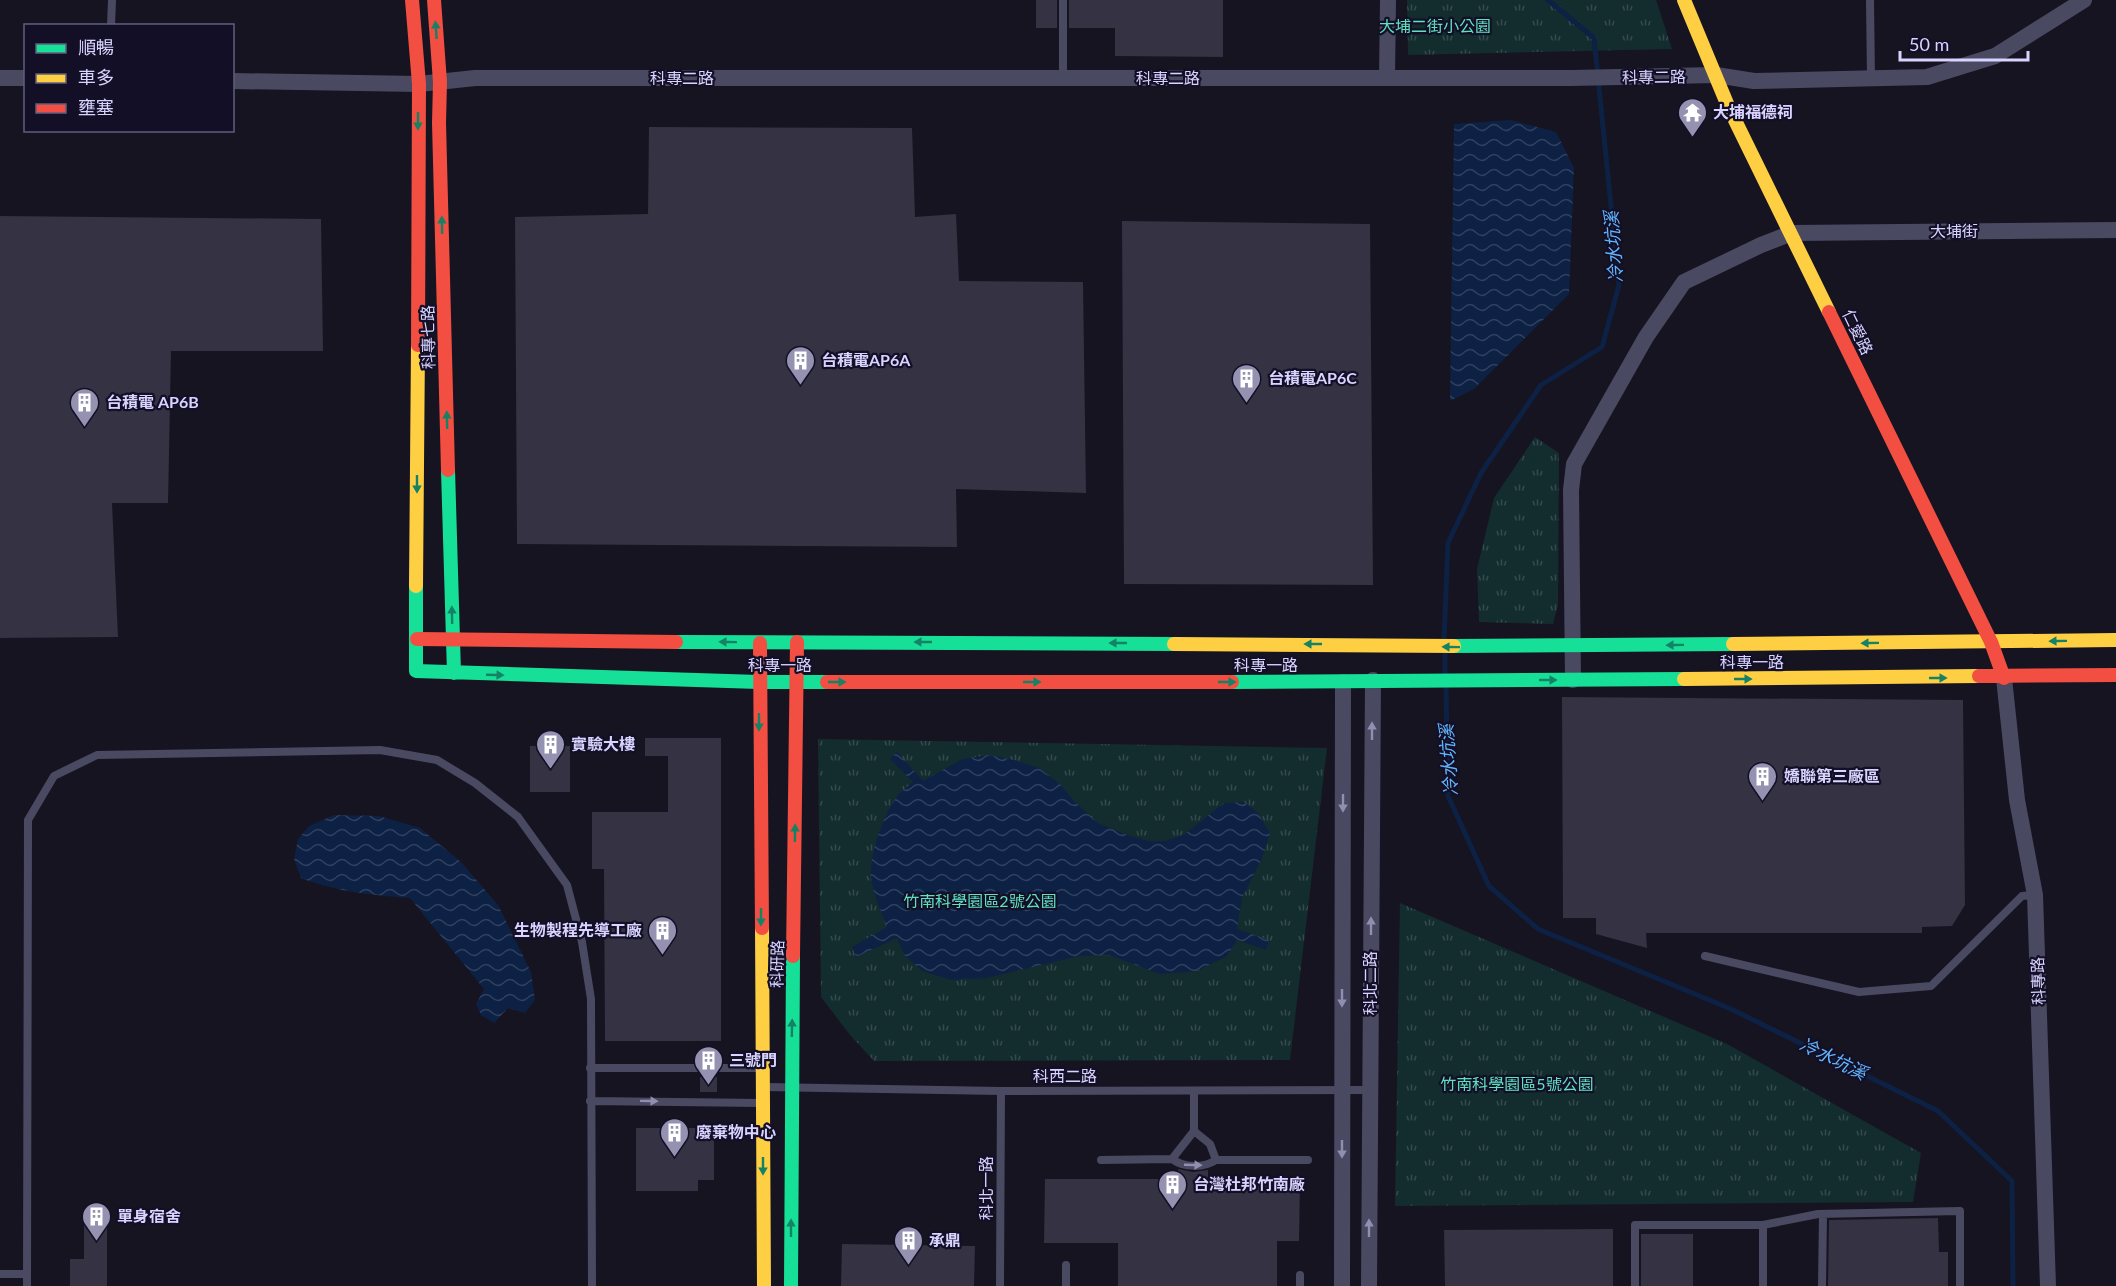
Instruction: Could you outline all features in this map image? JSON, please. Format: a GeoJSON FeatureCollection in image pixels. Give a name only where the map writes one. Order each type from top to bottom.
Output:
{"type":"FeatureCollection","features":[{"type":"Feature","properties":{"kind":"street","name":"科專七路"},"geometry":{"type":"LineString","coordinates":[[412,0],[418,84],[416,671]]}},
{"type":"Feature","properties":{"kind":"street","name":"科專七路"},"geometry":{"type":"LineString","coordinates":[[434,0],[440,82],[439,123],[453,674]]}},
{"type":"Feature","properties":{"kind":"street"},"geometry":{"type":"LineString","coordinates":[[1387,78],[1388,0]]}},
{"type":"Feature","properties":{"kind":"street","name":"仁愛路"},"geometry":{"type":"LineString","coordinates":[[1684,0],[1694,30],[1728,106],[1991,642],[2004,678]]}},
{"type":"Feature","properties":{"kind":"street","name":"科專二路"},"geometry":{"type":"LineString","coordinates":[[234,81],[418,84],[475,78],[1571,78],[1716,75],[1754,81],[1927,77],[1995,56],[2084,0]]}},
{"type":"Feature","properties":{"kind":"street"},"geometry":{"type":"LineString","coordinates":[[0,78],[24,78]]}},
{"type":"Feature","properties":{"kind":"street","name":"大埔街"},"geometry":{"type":"LineString","coordinates":[[1791,233],[2116,230]]}},
{"type":"Feature","properties":{"kind":"street"},"geometry":{"type":"LineString","coordinates":[[1573,680],[1571,490],[1574,464],[1646,337],[1684,282],[1791,233]]}},
{"type":"Feature","properties":{"kind":"street","name":"科專一路"},"geometry":{"type":"LineString","coordinates":[[417,639],[760,643],[1345,644],[1374,663],[1415,681],[2004,678],[2116,675]]}},
{"type":"Feature","properties":{"kind":"street","name":"科專一路"},"geometry":{"type":"LineString","coordinates":[[416,671],[453,674],[759,682],[1343,682],[1374,663],[1414,646],[2116,640]]}},
{"type":"Feature","properties":{"kind":"street","name":"科研路"},"geometry":{"type":"LineString","coordinates":[[791,1286],[791,1087],[797,642]]}},
{"type":"Feature","properties":{"kind":"street","name":"科研路"},"geometry":{"type":"LineString","coordinates":[[760,643],[764,1286]]}},
{"type":"Feature","properties":{"kind":"street"},"geometry":{"type":"LineString","coordinates":[[1343,682],[1345,644]]}},
{"type":"Feature","properties":{"kind":"street","name":"科北二路"},"geometry":{"type":"LineString","coordinates":[[1369,1286],[1374,663]]}},
{"type":"Feature","properties":{"kind":"street","name":"科專路"},"geometry":{"type":"LineString","coordinates":[[2004,678],[2017,800],[2036,895],[2048,1286]]}},
{"type":"Feature","properties":{"kind":"street","name":"科北二路"},"geometry":{"type":"LineString","coordinates":[[1342,1286],[1343,682]]}},
{"type":"Feature","properties":{"kind":"lane"},"geometry":{"type":"LineString","coordinates":[[111,0],[111,24]]}},
{"type":"Feature","properties":{"kind":"lane"},"geometry":{"type":"LineString","coordinates":[[1062,78],[1063,0]]}},
{"type":"Feature","properties":{"kind":"lane"},"geometry":{"type":"LineString","coordinates":[[1870,0],[1871,78]]}},
{"type":"Feature","properties":{"kind":"lane"},"geometry":{"type":"LineString","coordinates":[[27,1286],[28,820],[54,776],[97,755],[380,750],[437,760],[475,783],[518,817],[567,885],[582,942],[591,999],[592,1286]]}},
{"type":"Feature","properties":{"kind":"lane"},"geometry":{"type":"LineString","coordinates":[[1705,956],[1859,992],[1931,986],[2022,896],[2036,895]]}},
{"type":"Feature","properties":{"kind":"lane"},"geometry":{"type":"LineString","coordinates":[[590,1068],[762,1068]]}},
{"type":"Feature","properties":{"kind":"lane","name":"科西二路"},"geometry":{"type":"LineString","coordinates":[[762,1087],[1001,1091],[1369,1090]]}},
{"type":"Feature","properties":{"kind":"lane"},"geometry":{"type":"LineString","coordinates":[[1172,1159],[1194,1131],[1194,1090]]}},
{"type":"Feature","properties":{"kind":"lane","name":"科北一路"},"geometry":{"type":"LineString","coordinates":[[1000,1286],[1001,1091]]}},
{"type":"Feature","properties":{"kind":"lane"},"geometry":{"type":"LineString","coordinates":[[590,1101],[762,1103]]}},
{"type":"Feature","properties":{"kind":"lane"},"geometry":{"type":"LineString","coordinates":[[1194,1131],[1210,1144],[1216,1160]]}},
{"type":"Feature","properties":{"kind":"lane"},"geometry":{"type":"LineString","coordinates":[[1101,1160],[1172,1159],[1180,1165],[1208,1166],[1216,1160],[1308,1160]]}},
{"type":"Feature","properties":{"kind":"lane"},"geometry":{"type":"LineString","coordinates":[[1635,1286],[1635,1225],[1763,1225],[1823,1214],[1960,1211],[1960,1286]]}},
{"type":"Feature","properties":{"kind":"lane"},"geometry":{"type":"LineString","coordinates":[[1822,1286],[1823,1214]]}},
{"type":"Feature","properties":{"kind":"lane"},"geometry":{"type":"LineString","coordinates":[[1763,1225],[1763,1286]]}},
{"type":"Feature","properties":{"kind":"lane"},"geometry":{"type":"LineString","coordinates":[[1066,1265],[1066,1286]]}},
{"type":"Feature","properties":{"kind":"lane"},"geometry":{"type":"LineString","coordinates":[[0,1274],[27,1274]]}},
{"type":"Feature","properties":{"kind":"lane"},"geometry":{"type":"LineString","coordinates":[[1300,1275],[1300,1286]]}},
{"type":"Feature","properties":{"kind":"green space","name":"大埔二街小公園"},"geometry":{"type":"Polygon","coordinates":[[[1407,0],[1656,0],[1672,49],[1408,55],[1407,0]]]}},
{"type":"Feature","properties":{"kind":"green space"},"geometry":{"type":"Polygon","coordinates":[[[1535,437],[1559,453],[1558,605],[1553,624],[1479,622],[1477,569],[1494,498],[1535,437]]]}},
{"type":"Feature","properties":{"kind":"green space","name":"竹南科學園區2號公園"},"geometry":{"type":"Polygon","coordinates":[[[818,739],[1327,748],[1290,1060],[874,1061],[850,1035],[821,997],[818,739]]]}},
{"type":"Feature","properties":{"kind":"green space","name":"竹南科學園區5號公園"},"geometry":{"type":"Polygon","coordinates":[[[1400,903],[1727,1044],[1921,1153],[1913,1202],[1395,1206],[1400,903]]]}},
{"type":"Feature","properties":{"kind":"water"},"geometry":{"type":"Polygon","coordinates":[[[1511,120],[1556,132],[1574,168],[1569,294],[1474,389],[1450,401],[1454,124],[1511,120]]]}},
{"type":"Feature","properties":{"kind":"water"},"geometry":{"type":"Polygon","coordinates":[[[897,752],[923,781],[962,759],[988,755],[1039,768],[1061,785],[1072,799],[1098,823],[1149,841],[1166,841],[1185,834],[1224,803],[1244,802],[1258,813],[1270,833],[1262,858],[1242,898],[1237,929],[1269,940],[1266,950],[1237,940],[1227,956],[1197,971],[1160,974],[1109,955],[1079,956],[987,978],[951,980],[922,971],[905,956],[897,938],[856,957],[852,947],[887,927],[873,890],[871,868],[875,846],[888,811],[899,794],[913,782],[890,759],[897,752]]]}},
{"type":"Feature","properties":{"kind":"water"},"geometry":{"type":"Polygon","coordinates":[[[334,815],[379,816],[420,828],[461,862],[498,905],[531,972],[535,1000],[525,1013],[508,1008],[494,1023],[481,1015],[476,1004],[484,989],[410,898],[341,890],[301,878],[294,859],[298,839],[309,826],[334,815]]]}},
{"type":"Feature","properties":{"kind":"building"},"geometry":{"type":"Polygon","coordinates":[[[1036,0],[1057,0],[1057,28],[1036,28],[1036,0]]]}},
{"type":"Feature","properties":{"kind":"building"},"geometry":{"type":"Polygon","coordinates":[[[1069,0],[1223,0],[1223,57],[1115,56],[1115,28],[1069,28],[1069,0]]]}},
{"type":"Feature","properties":{"kind":"building","name":"台積電AP6A"},"geometry":{"type":"Polygon","coordinates":[[[649,127],[912,128],[915,217],[956,214],[959,281],[1083,282],[1086,493],[956,489],[957,547],[517,544],[515,217],[648,214],[649,127]]]}},
{"type":"Feature","properties":{"kind":"building","name":"台積電 AP6B"},"geometry":{"type":"Polygon","coordinates":[[[0,216],[321,219],[323,351],[171,351],[168,503],[112,503],[118,637],[0,638],[0,216]]]}},
{"type":"Feature","properties":{"kind":"building","name":"台積電AP6C"},"geometry":{"type":"Polygon","coordinates":[[[1122,221],[1370,224],[1373,585],[1124,584],[1122,221]]]}},
{"type":"Feature","properties":{"kind":"building","name":"嬌聯第三廠區"},"geometry":{"type":"Polygon","coordinates":[[[1562,697],[1963,700],[1965,905],[1952,926],[1922,927],[1922,933],[1646,933],[1647,948],[1596,934],[1596,918],[1563,918],[1562,697]]]}},
{"type":"Feature","properties":{"kind":"building","name":"生物製程先導工廠"},"geometry":{"type":"Polygon","coordinates":[[[645,738],[721,738],[721,1041],[605,1041],[604,869],[592,869],[592,812],[668,812],[668,756],[645,756],[645,738]]]}},
{"type":"Feature","properties":{"kind":"building","name":"實驗大樓"},"geometry":{"type":"Polygon","coordinates":[[[530,746],[570,746],[570,792],[530,792],[530,746]]]}},
{"type":"Feature","properties":{"kind":"building","name":"三號門"},"geometry":{"type":"Polygon","coordinates":[[[700,1077],[717,1077],[717,1092],[700,1092],[700,1077]]]}},
{"type":"Feature","properties":{"kind":"building","name":"廢棄物中心"},"geometry":{"type":"Polygon","coordinates":[[[636,1128],[699,1128],[699,1135],[714,1135],[714,1180],[698,1180],[698,1191],[636,1191],[636,1128]]]}},
{"type":"Feature","properties":{"kind":"building","name":"台灣杜邦竹南廠"},"geometry":{"type":"Polygon","coordinates":[[[1178,1169],[1193,1172],[1208,1170],[1208,1179],[1300,1179],[1299,1241],[1277,1241],[1277,1286],[1118,1286],[1118,1243],[1044,1243],[1045,1179],[1177,1179],[1178,1169]]]}},
{"type":"Feature","properties":{"kind":"building"},"geometry":{"type":"Polygon","coordinates":[[[1938,1218],[1939,1252],[1948,1252],[1948,1286],[1828,1286],[1829,1220],[1938,1218]]]}},
{"type":"Feature","properties":{"kind":"building","name":"單身宿舍"},"geometry":{"type":"Polygon","coordinates":[[[84,1225],[107,1225],[107,1286],[70,1286],[70,1259],[84,1259],[84,1225]]]}},
{"type":"Feature","properties":{"kind":"building"},"geometry":{"type":"Polygon","coordinates":[[[1613,1229],[1613,1286],[1445,1286],[1444,1230],[1613,1229]]]}},
{"type":"Feature","properties":{"kind":"building"},"geometry":{"type":"Polygon","coordinates":[[[1641,1234],[1693,1234],[1693,1286],[1641,1286],[1641,1234]]]}},
{"type":"Feature","properties":{"kind":"building","name":"承鼎"},"geometry":{"type":"Polygon","coordinates":[[[842,1244],[975,1246],[974,1286],[841,1286],[842,1244]]]}},
{"type":"Feature","properties":{"kind":"waterway","name":"冷水坑溪"},"geometry":{"type":"LineString","coordinates":[[1444,639],[1448,543],[1481,473],[1541,385],[1602,347],[1619,285],[1594,38],[1548,0]]}},
{"type":"Feature","properties":{"kind":"waterway","name":"冷水坑溪"},"geometry":{"type":"LineString","coordinates":[[1445,651],[1445,675]]}},
{"type":"Feature","properties":{"kind":"waterway","name":"冷水坑溪"},"geometry":{"type":"LineString","coordinates":[[1446,687],[1448,796],[1489,886],[1538,929],[1731,1009],[1938,1111],[2012,1181],[2013,1286]]}},
{"type":"Feature","properties":{"kind":"traffic: fast"},"geometry":{"type":"LineString","coordinates":[[448,470],[454,673]]}},
{"type":"Feature","properties":{"kind":"traffic: fast"},"geometry":{"type":"LineString","coordinates":[[416,586],[416,671],[759,682],[827,682]]}},
{"type":"Feature","properties":{"kind":"traffic: fast"},"geometry":{"type":"LineString","coordinates":[[676,642],[1174,644]]}},
{"type":"Feature","properties":{"kind":"traffic: fast"},"geometry":{"type":"LineString","coordinates":[[1454,646],[1733,644]]}},
{"type":"Feature","properties":{"kind":"traffic: fast"},"geometry":{"type":"LineString","coordinates":[[1232,682],[1684,679]]}},
{"type":"Feature","properties":{"kind":"traffic: fast"},"geometry":{"type":"LineString","coordinates":[[791,1286],[793,956]]}},
{"type":"Feature","properties":{"kind":"traffic: slow"},"geometry":{"type":"LineString","coordinates":[[1684,0],[1728,106],[1829,312]]}},
{"type":"Feature","properties":{"kind":"traffic: slow"},"geometry":{"type":"LineString","coordinates":[[416,586],[418,345]]}},
{"type":"Feature","properties":{"kind":"traffic: slow"},"geometry":{"type":"LineString","coordinates":[[1733,644],[2116,640]]}},
{"type":"Feature","properties":{"kind":"traffic: slow"},"geometry":{"type":"LineString","coordinates":[[1174,644],[1454,646]]}},
{"type":"Feature","properties":{"kind":"traffic: slow"},"geometry":{"type":"LineString","coordinates":[[1684,679],[1979,676]]}},
{"type":"Feature","properties":{"kind":"traffic: slow"},"geometry":{"type":"LineString","coordinates":[[762,928],[764,1286]]}},
{"type":"Feature","properties":{"kind":"traffic: jam"},"geometry":{"type":"LineString","coordinates":[[412,0],[419,84],[418,345]]}},
{"type":"Feature","properties":{"kind":"traffic: jam"},"geometry":{"type":"LineString","coordinates":[[434,0],[440,82],[439,123],[448,470]]}},
{"type":"Feature","properties":{"kind":"traffic: jam"},"geometry":{"type":"LineString","coordinates":[[1829,312],[1991,642],[2004,678]]}},
{"type":"Feature","properties":{"kind":"traffic: jam"},"geometry":{"type":"LineString","coordinates":[[417,639],[676,642]]}},
{"type":"Feature","properties":{"kind":"traffic: jam"},"geometry":{"type":"LineString","coordinates":[[793,956],[797,642]]}},
{"type":"Feature","properties":{"kind":"traffic: jam"},"geometry":{"type":"LineString","coordinates":[[760,643],[762,928]]}},
{"type":"Feature","properties":{"kind":"traffic: jam"},"geometry":{"type":"LineString","coordinates":[[1979,676],[2116,675]]}},
{"type":"Feature","properties":{"kind":"traffic: jam"},"geometry":{"type":"LineString","coordinates":[[827,682],[1232,682]]}},
{"type":"Feature","properties":{"kind":"place","name":"大埔福德祠"},"geometry":{"type":"Point","coordinates":[1692,138]}},
{"type":"Feature","properties":{"kind":"place","name":"台積電AP6A"},"geometry":{"type":"Point","coordinates":[800,386]}},
{"type":"Feature","properties":{"kind":"place","name":"台積電AP6C"},"geometry":{"type":"Point","coordinates":[1247,404]}},
{"type":"Feature","properties":{"kind":"place","name":"台積電 AP6B"},"geometry":{"type":"Point","coordinates":[85,428]}},
{"type":"Feature","properties":{"kind":"place","name":"實驗大樓"},"geometry":{"type":"Point","coordinates":[550,770]}},
{"type":"Feature","properties":{"kind":"place","name":"嬌聯第三廠區"},"geometry":{"type":"Point","coordinates":[1763,802]}},
{"type":"Feature","properties":{"kind":"place","name":"生物製程先導工廠"},"geometry":{"type":"Point","coordinates":[663,956]}},
{"type":"Feature","properties":{"kind":"place","name":"三號門"},"geometry":{"type":"Point","coordinates":[708,1086]}},
{"type":"Feature","properties":{"kind":"place","name":"廢棄物中心"},"geometry":{"type":"Point","coordinates":[675,1158]}},
{"type":"Feature","properties":{"kind":"place","name":"台灣杜邦竹南廠"},"geometry":{"type":"Point","coordinates":[1172,1210]}},
{"type":"Feature","properties":{"kind":"place","name":"單身宿舍"},"geometry":{"type":"Point","coordinates":[96,1242]}},
{"type":"Feature","properties":{"kind":"place","name":"承鼎"},"geometry":{"type":"Point","coordinates":[908,1266]}}]}
